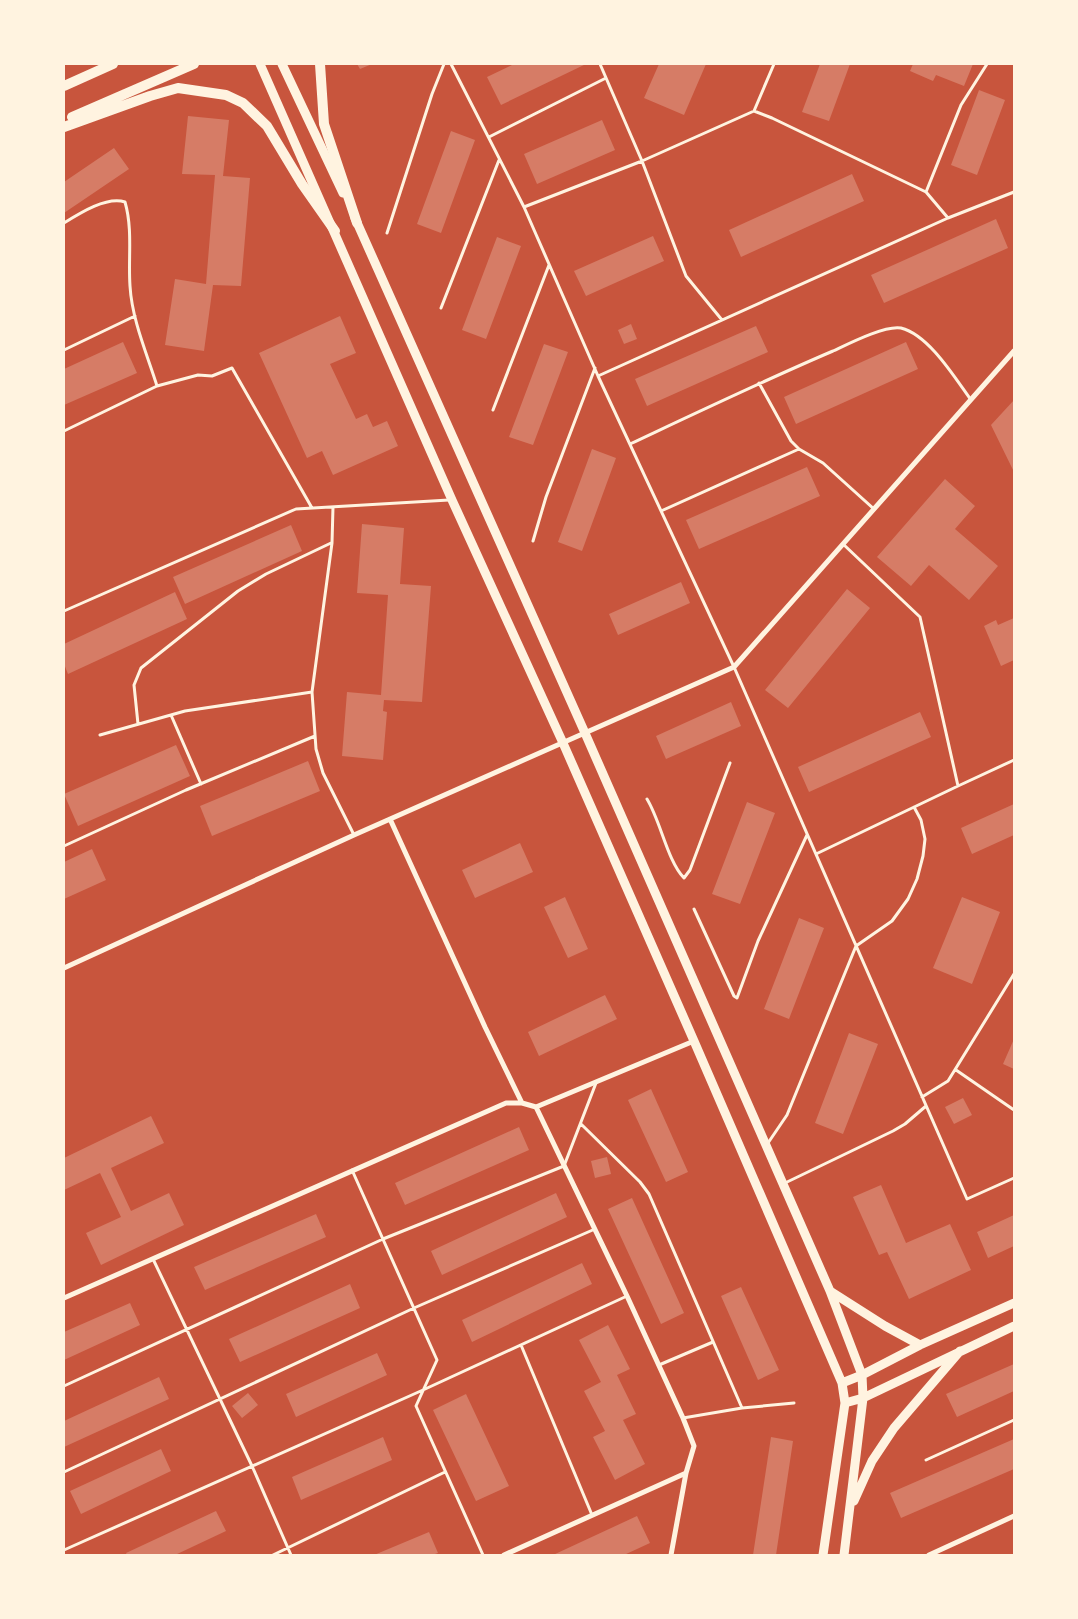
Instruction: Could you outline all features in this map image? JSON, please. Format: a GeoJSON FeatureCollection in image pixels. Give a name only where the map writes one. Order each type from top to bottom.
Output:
{"type":"FeatureCollection","features":[{"type":"Feature","properties":{"kind":"main road"},"geometry":{"type":"LineString","coordinates":[[64,86],[113,64]]}},
{"type":"Feature","properties":{"kind":"main road"},"geometry":{"type":"LineString","coordinates":[[64,121],[194,64]]}},
{"type":"Feature","properties":{"kind":"main road"},"geometry":{"type":"LineString","coordinates":[[260,64],[452,500],[563,743],[842,1383],[845,1403],[823,1555]]}},
{"type":"Feature","properties":{"kind":"main road"},"geometry":{"type":"LineString","coordinates":[[282,64],[357,223],[585,733],[830,1291],[862,1375],[863,1398],[844,1555]]}},
{"type":"Feature","properties":{"kind":"main road"},"geometry":{"type":"LineString","coordinates":[[320,64],[324,124],[357,223]]}},
{"type":"Feature","properties":{"kind":"main road"},"geometry":{"type":"LineString","coordinates":[[64,127],[178,88],[226,95],[243,103],[267,126],[302,184],[335,231]]}},
{"type":"Feature","properties":{"kind":"main road"},"geometry":{"type":"LineString","coordinates":[[830,1291],[885,1326],[920,1345]]}},
{"type":"Feature","properties":{"kind":"main road"},"geometry":{"type":"LineString","coordinates":[[842,1383],[862,1375],[920,1345],[1014,1303]]}},
{"type":"Feature","properties":{"kind":"main road"},"geometry":{"type":"LineString","coordinates":[[845,1403],[863,1398],[1014,1326]]}},
{"type":"Feature","properties":{"kind":"main road"},"geometry":{"type":"LineString","coordinates":[[850,1511],[872,1461],[894,1428],[960,1351]]}},
{"type":"Feature","properties":{"kind":"street"},"geometry":{"type":"LineString","coordinates":[[64,968],[354,835],[734,667],[972,401],[1012,353]]}},
{"type":"Feature","properties":{"kind":"street"},"geometry":{"type":"LineString","coordinates":[[390,819],[485,1027],[522,1103]]}},
{"type":"Feature","properties":{"kind":"street"},"geometry":{"type":"LineString","coordinates":[[64,1298],[506,1103],[522,1103],[536,1108],[694,1041]]}},
{"type":"Feature","properties":{"kind":"street"},"geometry":{"type":"LineString","coordinates":[[536,1108],[627,1296],[694,1446],[686,1473],[671,1555]]}},
{"type":"Feature","properties":{"kind":"street"},"geometry":{"type":"LineString","coordinates":[[504,1555],[686,1473]]}},
{"type":"Feature","properties":{"kind":"street"},"geometry":{"type":"LineString","coordinates":[[929,1555],[1014,1516]]}},
{"type":"Feature","properties":{"kind":"lane"},"geometry":{"type":"LineString","coordinates":[[388,233],[432,94],[444,64]]}},
{"type":"Feature","properties":{"kind":"lane"},"geometry":{"type":"LineString","coordinates":[[451,64],[524,207],[598,376],[734,667],[967,1199],[1014,1178]]}},
{"type":"Feature","properties":{"kind":"lane"},"geometry":{"type":"LineString","coordinates":[[600,64],[642,161],[686,276],[722,320]]}},
{"type":"Feature","properties":{"kind":"lane"},"geometry":{"type":"LineString","coordinates":[[524,207],[642,161],[754,111],[774,64]]}},
{"type":"Feature","properties":{"kind":"lane"},"geometry":{"type":"LineString","coordinates":[[926,192],[961,105],[987,64]]}},
{"type":"Feature","properties":{"kind":"lane"},"geometry":{"type":"LineString","coordinates":[[489,137],[606,78]]}},
{"type":"Feature","properties":{"kind":"lane"},"geometry":{"type":"LineString","coordinates":[[754,111],[926,192],[948,218]]}},
{"type":"Feature","properties":{"kind":"lane"},"geometry":{"type":"LineString","coordinates":[[441,308],[500,159]]}},
{"type":"Feature","properties":{"kind":"lane"},"geometry":{"type":"LineString","coordinates":[[598,376],[948,218],[1014,192]]}},
{"type":"Feature","properties":{"kind":"lane"},"geometry":{"type":"LineString","coordinates":[[64,223],[107,201],[117,200],[125,202],[131,249],[130,287],[137,326],[158,386]]}},
{"type":"Feature","properties":{"kind":"lane"},"geometry":{"type":"LineString","coordinates":[[493,410],[550,264]]}},
{"type":"Feature","properties":{"kind":"lane"},"geometry":{"type":"LineString","coordinates":[[64,350],[136,316]]}},
{"type":"Feature","properties":{"kind":"lane"},"geometry":{"type":"LineString","coordinates":[[630,444],[759,383],[877,332],[896,328],[902,328],[925,342],[972,401]]}},
{"type":"Feature","properties":{"kind":"lane"},"geometry":{"type":"LineString","coordinates":[[1012,353],[1014,360]]}},
{"type":"Feature","properties":{"kind":"lane"},"geometry":{"type":"LineString","coordinates":[[64,431],[158,386],[198,375],[212,376],[232,368],[312,508]]}},
{"type":"Feature","properties":{"kind":"lane"},"geometry":{"type":"LineString","coordinates":[[533,542],[546,498],[595,368]]}},
{"type":"Feature","properties":{"kind":"lane"},"geometry":{"type":"LineString","coordinates":[[759,383],[791,441],[823,463],[874,509]]}},
{"type":"Feature","properties":{"kind":"lane"},"geometry":{"type":"LineString","coordinates":[[661,512],[799,448]]}},
{"type":"Feature","properties":{"kind":"lane"},"geometry":{"type":"LineString","coordinates":[[64,611],[296,509],[452,500]]}},
{"type":"Feature","properties":{"kind":"lane"},"geometry":{"type":"LineString","coordinates":[[333,507],[332,543],[312,692],[316,749],[323,773],[354,835]]}},
{"type":"Feature","properties":{"kind":"lane"},"geometry":{"type":"LineString","coordinates":[[138,724],[134,685],[141,668],[238,591],[266,574],[332,543]]}},
{"type":"Feature","properties":{"kind":"lane"},"geometry":{"type":"LineString","coordinates":[[843,544],[920,617],[958,786]]}},
{"type":"Feature","properties":{"kind":"lane"},"geometry":{"type":"LineString","coordinates":[[100,735],[185,711],[312,692]]}},
{"type":"Feature","properties":{"kind":"lane"},"geometry":{"type":"LineString","coordinates":[[171,715],[201,784]]}},
{"type":"Feature","properties":{"kind":"lane"},"geometry":{"type":"LineString","coordinates":[[64,846],[201,784],[315,736]]}},
{"type":"Feature","properties":{"kind":"lane"},"geometry":{"type":"LineString","coordinates":[[816,854],[1014,760]]}},
{"type":"Feature","properties":{"kind":"lane"},"geometry":{"type":"LineString","coordinates":[[647,799],[676,866],[684,878],[690,870],[730,763]]}},
{"type":"Feature","properties":{"kind":"lane"},"geometry":{"type":"LineString","coordinates":[[766,1146],[787,1115],[856,946],[892,921],[908,899],[917,879],[925,839],[921,820],[914,808]]}},
{"type":"Feature","properties":{"kind":"lane"},"geometry":{"type":"LineString","coordinates":[[694,909],[734,996],[737,998],[758,942],[807,835]]}},
{"type":"Feature","properties":{"kind":"lane"},"geometry":{"type":"LineString","coordinates":[[922,1097],[948,1081],[1014,974]]}},
{"type":"Feature","properties":{"kind":"lane"},"geometry":{"type":"LineString","coordinates":[[956,1070],[1014,1110]]}},
{"type":"Feature","properties":{"kind":"lane"},"geometry":{"type":"LineString","coordinates":[[64,1386],[383,1239],[564,1166],[596,1083]]}},
{"type":"Feature","properties":{"kind":"lane"},"geometry":{"type":"LineString","coordinates":[[782,1184],[906,1124],[926,1106]]}},
{"type":"Feature","properties":{"kind":"lane"},"geometry":{"type":"LineString","coordinates":[[580,1123],[640,1182],[649,1194],[742,1408]]}},
{"type":"Feature","properties":{"kind":"lane"},"geometry":{"type":"LineString","coordinates":[[352,1170],[437,1360],[416,1406],[482,1555]]}},
{"type":"Feature","properties":{"kind":"lane"},"geometry":{"type":"LineString","coordinates":[[64,1472],[414,1308],[595,1229]]}},
{"type":"Feature","properties":{"kind":"lane"},"geometry":{"type":"LineString","coordinates":[[153,1258],[188,1328],[291,1555]]}},
{"type":"Feature","properties":{"kind":"lane"},"geometry":{"type":"LineString","coordinates":[[64,1550],[423,1390],[627,1296]]}},
{"type":"Feature","properties":{"kind":"lane"},"geometry":{"type":"LineString","coordinates":[[658,1365],[713,1342]]}},
{"type":"Feature","properties":{"kind":"lane"},"geometry":{"type":"LineString","coordinates":[[521,1345],[592,1516]]}},
{"type":"Feature","properties":{"kind":"lane"},"geometry":{"type":"LineString","coordinates":[[683,1418],[742,1408],[794,1403]]}},
{"type":"Feature","properties":{"kind":"lane"},"geometry":{"type":"LineString","coordinates":[[926,1460],[1014,1420]]}},
{"type":"Feature","properties":{"kind":"lane"},"geometry":{"type":"LineString","coordinates":[[273,1555],[445,1472]]}},
{"type":"Feature","properties":{"kind":"building"},"geometry":{"type":"Polygon","coordinates":[[[357,64],[372,64],[360,69],[357,64]]]}},
{"type":"Feature","properties":{"kind":"building"},"geometry":{"type":"Polygon","coordinates":[[[514,64],[586,64],[501,105],[487,77],[514,64]]]}},
{"type":"Feature","properties":{"kind":"building"},"geometry":{"type":"Polygon","coordinates":[[[659,64],[706,64],[684,115],[644,98],[659,64]]]}},
{"type":"Feature","properties":{"kind":"building"},"geometry":{"type":"Polygon","coordinates":[[[820,64],[850,64],[829,121],[802,112],[820,64]]]}},
{"type":"Feature","properties":{"kind":"building"},"geometry":{"type":"Polygon","coordinates":[[[913,64],[973,64],[964,86],[936,75],[933,81],[910,71],[913,64]]]}},
{"type":"Feature","properties":{"kind":"building"},"geometry":{"type":"Polygon","coordinates":[[[979,90],[1005,100],[977,175],[951,165],[979,90]]]}},
{"type":"Feature","properties":{"kind":"building"},"geometry":{"type":"Polygon","coordinates":[[[188,116],[229,120],[223,176],[250,178],[241,286],[213,285],[204,351],[165,345],[175,279],[206,284],[215,175],[182,174],[188,116]]]}},
{"type":"Feature","properties":{"kind":"building"},"geometry":{"type":"Polygon","coordinates":[[[602,120],[615,150],[537,184],[524,154],[602,120]]]}},
{"type":"Feature","properties":{"kind":"building"},"geometry":{"type":"Polygon","coordinates":[[[451,131],[475,140],[441,233],[417,224],[451,131]]]}},
{"type":"Feature","properties":{"kind":"building"},"geometry":{"type":"Polygon","coordinates":[[[114,148],[129,169],[64,213],[64,182],[114,148]]]}},
{"type":"Feature","properties":{"kind":"building"},"geometry":{"type":"Polygon","coordinates":[[[852,174],[864,201],[741,257],[729,230],[852,174]]]}},
{"type":"Feature","properties":{"kind":"building"},"geometry":{"type":"Polygon","coordinates":[[[996,219],[1008,248],[884,303],[871,275],[996,219]]]}},
{"type":"Feature","properties":{"kind":"building"},"geometry":{"type":"Polygon","coordinates":[[[653,236],[664,261],[586,296],[574,271],[653,236]]]}},
{"type":"Feature","properties":{"kind":"building"},"geometry":{"type":"Polygon","coordinates":[[[497,237],[521,246],[486,339],[462,330],[497,237]]]}},
{"type":"Feature","properties":{"kind":"building"},"geometry":{"type":"Polygon","coordinates":[[[340,316],[356,353],[330,364],[356,419],[367,414],[373,427],[387,421],[398,446],[333,475],[322,451],[307,458],[259,353],[340,316]]]}},
{"type":"Feature","properties":{"kind":"building"},"geometry":{"type":"Polygon","coordinates":[[[631,324],[637,339],[624,344],[618,330],[631,324]]]}},
{"type":"Feature","properties":{"kind":"building"},"geometry":{"type":"Polygon","coordinates":[[[756,326],[768,352],[647,406],[635,379],[756,326]]]}},
{"type":"Feature","properties":{"kind":"building"},"geometry":{"type":"Polygon","coordinates":[[[123,342],[137,373],[64,405],[64,369],[123,342]]]}},
{"type":"Feature","properties":{"kind":"building"},"geometry":{"type":"Polygon","coordinates":[[[906,342],[918,369],[796,424],[784,397],[906,342]]]}},
{"type":"Feature","properties":{"kind":"building"},"geometry":{"type":"Polygon","coordinates":[[[544,344],[568,352],[533,445],[509,437],[544,344]]]}},
{"type":"Feature","properties":{"kind":"building"},"geometry":{"type":"Polygon","coordinates":[[[1014,400],[1014,472],[991,425],[1014,400]]]}},
{"type":"Feature","properties":{"kind":"building"},"geometry":{"type":"Polygon","coordinates":[[[592,449],[616,458],[582,551],[558,542],[592,449]]]}},
{"type":"Feature","properties":{"kind":"building"},"geometry":{"type":"Polygon","coordinates":[[[807,467],[820,496],[699,549],[686,520],[807,467]]]}},
{"type":"Feature","properties":{"kind":"building"},"geometry":{"type":"Polygon","coordinates":[[[945,479],[975,506],[955,529],[998,566],[969,600],[929,565],[911,586],[877,557],[945,479]]]}},
{"type":"Feature","properties":{"kind":"building"},"geometry":{"type":"Polygon","coordinates":[[[362,524],[404,528],[400,584],[431,586],[422,702],[384,700],[383,711],[387,712],[383,760],[342,756],[347,692],[381,695],[388,595],[357,593],[362,524]]]}},
{"type":"Feature","properties":{"kind":"building"},"geometry":{"type":"Polygon","coordinates":[[[291,525],[302,551],[185,604],[173,577],[291,525]]]}},
{"type":"Feature","properties":{"kind":"building"},"geometry":{"type":"Polygon","coordinates":[[[681,582],[690,603],[618,635],[609,614],[681,582]]]}},
{"type":"Feature","properties":{"kind":"building"},"geometry":{"type":"Polygon","coordinates":[[[847,589],[870,608],[788,708],[765,690],[847,589]]]}},
{"type":"Feature","properties":{"kind":"building"},"geometry":{"type":"Polygon","coordinates":[[[175,592],[187,619],[68,674],[64,664],[64,644],[175,592]]]}},
{"type":"Feature","properties":{"kind":"building"},"geometry":{"type":"Polygon","coordinates":[[[1014,618],[1014,660],[1001,666],[984,626],[996,620],[998,625],[1014,618]]]}},
{"type":"Feature","properties":{"kind":"building"},"geometry":{"type":"Polygon","coordinates":[[[731,702],[741,726],[666,759],[656,736],[731,702]]]}},
{"type":"Feature","properties":{"kind":"building"},"geometry":{"type":"Polygon","coordinates":[[[920,712],[931,737],[809,792],[798,767],[920,712]]]}},
{"type":"Feature","properties":{"kind":"building"},"geometry":{"type":"Polygon","coordinates":[[[176,745],[190,776],[78,826],[64,794],[176,745]]]}},
{"type":"Feature","properties":{"kind":"building"},"geometry":{"type":"Polygon","coordinates":[[[308,761],[320,791],[212,836],[200,806],[308,761]]]}},
{"type":"Feature","properties":{"kind":"building"},"geometry":{"type":"Polygon","coordinates":[[[747,802],[775,813],[740,904],[712,894],[747,802]]]}},
{"type":"Feature","properties":{"kind":"building"},"geometry":{"type":"Polygon","coordinates":[[[1014,804],[1014,835],[972,854],[961,828],[1014,804]]]}},
{"type":"Feature","properties":{"kind":"building"},"geometry":{"type":"Polygon","coordinates":[[[520,843],[533,872],[475,898],[462,870],[520,843]]]}},
{"type":"Feature","properties":{"kind":"building"},"geometry":{"type":"Polygon","coordinates":[[[92,849],[106,880],[64,899],[64,862],[92,849]]]}},
{"type":"Feature","properties":{"kind":"building"},"geometry":{"type":"Polygon","coordinates":[[[565,897],[588,949],[568,958],[544,907],[565,897]]]}},
{"type":"Feature","properties":{"kind":"building"},"geometry":{"type":"Polygon","coordinates":[[[962,897],[1000,912],[972,984],[933,968],[962,897]]]}},
{"type":"Feature","properties":{"kind":"building"},"geometry":{"type":"Polygon","coordinates":[[[799,918],[824,928],[789,1019],[764,1009],[799,918]]]}},
{"type":"Feature","properties":{"kind":"building"},"geometry":{"type":"Polygon","coordinates":[[[605,995],[617,1019],[539,1056],[528,1032],[605,995]]]}},
{"type":"Feature","properties":{"kind":"building"},"geometry":{"type":"Polygon","coordinates":[[[849,1033],[878,1044],[843,1134],[815,1123],[849,1033]]]}},
{"type":"Feature","properties":{"kind":"building"},"geometry":{"type":"Polygon","coordinates":[[[1014,1039],[1014,1069],[1003,1064],[1014,1039]]]}},
{"type":"Feature","properties":{"kind":"building"},"geometry":{"type":"Polygon","coordinates":[[[651,1089],[688,1172],[666,1182],[628,1100],[651,1089]]]}},
{"type":"Feature","properties":{"kind":"building"},"geometry":{"type":"Polygon","coordinates":[[[963,1098],[972,1115],[954,1124],[945,1107],[963,1098]]]}},
{"type":"Feature","properties":{"kind":"building"},"geometry":{"type":"Polygon","coordinates":[[[151,1116],[164,1143],[111,1168],[131,1211],[169,1193],[184,1225],[101,1265],[86,1233],[121,1217],[100,1173],[64,1190],[64,1158],[151,1116]]]}},
{"type":"Feature","properties":{"kind":"building"},"geometry":{"type":"Polygon","coordinates":[[[519,1127],[529,1150],[405,1205],[395,1183],[519,1127]]]}},
{"type":"Feature","properties":{"kind":"building"},"geometry":{"type":"Polygon","coordinates":[[[607,1157],[611,1174],[595,1178],[591,1161],[607,1157]]]}},
{"type":"Feature","properties":{"kind":"building"},"geometry":{"type":"Polygon","coordinates":[[[881,1185],[906,1243],[950,1224],[971,1270],[909,1299],[887,1252],[879,1255],[853,1197],[881,1185]]]}},
{"type":"Feature","properties":{"kind":"building"},"geometry":{"type":"Polygon","coordinates":[[[556,1193],[567,1217],[442,1275],[431,1251],[556,1193]]]}},
{"type":"Feature","properties":{"kind":"building"},"geometry":{"type":"Polygon","coordinates":[[[632,1198],[684,1313],[661,1324],[608,1209],[632,1198]]]}},
{"type":"Feature","properties":{"kind":"building"},"geometry":{"type":"Polygon","coordinates":[[[316,1214],[326,1237],[205,1290],[194,1267],[316,1214]]]}},
{"type":"Feature","properties":{"kind":"building"},"geometry":{"type":"Polygon","coordinates":[[[1014,1215],[1014,1246],[988,1258],[977,1232],[1014,1215]]]}},
{"type":"Feature","properties":{"kind":"building"},"geometry":{"type":"Polygon","coordinates":[[[582,1263],[592,1284],[472,1342],[462,1320],[582,1263]]]}},
{"type":"Feature","properties":{"kind":"building"},"geometry":{"type":"Polygon","coordinates":[[[350,1284],[360,1308],[240,1362],[229,1339],[350,1284]]]}},
{"type":"Feature","properties":{"kind":"building"},"geometry":{"type":"Polygon","coordinates":[[[741,1287],[779,1370],[758,1380],[721,1296],[741,1287]]]}},
{"type":"Feature","properties":{"kind":"building"},"geometry":{"type":"Polygon","coordinates":[[[130,1303],[140,1325],[64,1360],[64,1332],[130,1303]]]}},
{"type":"Feature","properties":{"kind":"building"},"geometry":{"type":"Polygon","coordinates":[[[608,1325],[630,1369],[617,1375],[636,1414],[623,1420],[645,1464],[615,1480],[593,1437],[605,1431],[584,1391],[601,1382],[579,1340],[608,1325]]]}},
{"type":"Feature","properties":{"kind":"building"},"geometry":{"type":"Polygon","coordinates":[[[377,1353],[387,1375],[296,1417],[286,1394],[377,1353]]]}},
{"type":"Feature","properties":{"kind":"building"},"geometry":{"type":"Polygon","coordinates":[[[1014,1364],[1014,1391],[957,1417],[946,1394],[1014,1364]]]}},
{"type":"Feature","properties":{"kind":"building"},"geometry":{"type":"Polygon","coordinates":[[[159,1377],[169,1399],[64,1447],[64,1421],[159,1377]]]}},
{"type":"Feature","properties":{"kind":"building"},"geometry":{"type":"Polygon","coordinates":[[[248,1393],[258,1405],[242,1418],[232,1406],[248,1393]]]}},
{"type":"Feature","properties":{"kind":"building"},"geometry":{"type":"Polygon","coordinates":[[[466,1394],[509,1486],[476,1501],[433,1410],[466,1394]]]}},
{"type":"Feature","properties":{"kind":"building"},"geometry":{"type":"Polygon","coordinates":[[[383,1437],[392,1460],[301,1500],[292,1477],[383,1437]]]}},
{"type":"Feature","properties":{"kind":"building"},"geometry":{"type":"Polygon","coordinates":[[[771,1437],[793,1441],[776,1555],[753,1555],[771,1437]]]}},
{"type":"Feature","properties":{"kind":"building"},"geometry":{"type":"Polygon","coordinates":[[[1014,1439],[1014,1469],[901,1518],[890,1493],[1014,1439]]]}},
{"type":"Feature","properties":{"kind":"building"},"geometry":{"type":"Polygon","coordinates":[[[161,1449],[171,1471],[81,1514],[70,1491],[161,1449]]]}},
{"type":"Feature","properties":{"kind":"building"},"geometry":{"type":"Polygon","coordinates":[[[216,1511],[226,1531],[175,1555],[127,1555],[126,1553],[216,1511]]]}},
{"type":"Feature","properties":{"kind":"building"},"geometry":{"type":"Polygon","coordinates":[[[637,1516],[650,1543],[624,1555],[553,1555],[637,1516]]]}},
{"type":"Feature","properties":{"kind":"building"},"geometry":{"type":"Polygon","coordinates":[[[429,1532],[438,1553],[432,1555],[374,1555],[429,1532]]]}}]}
